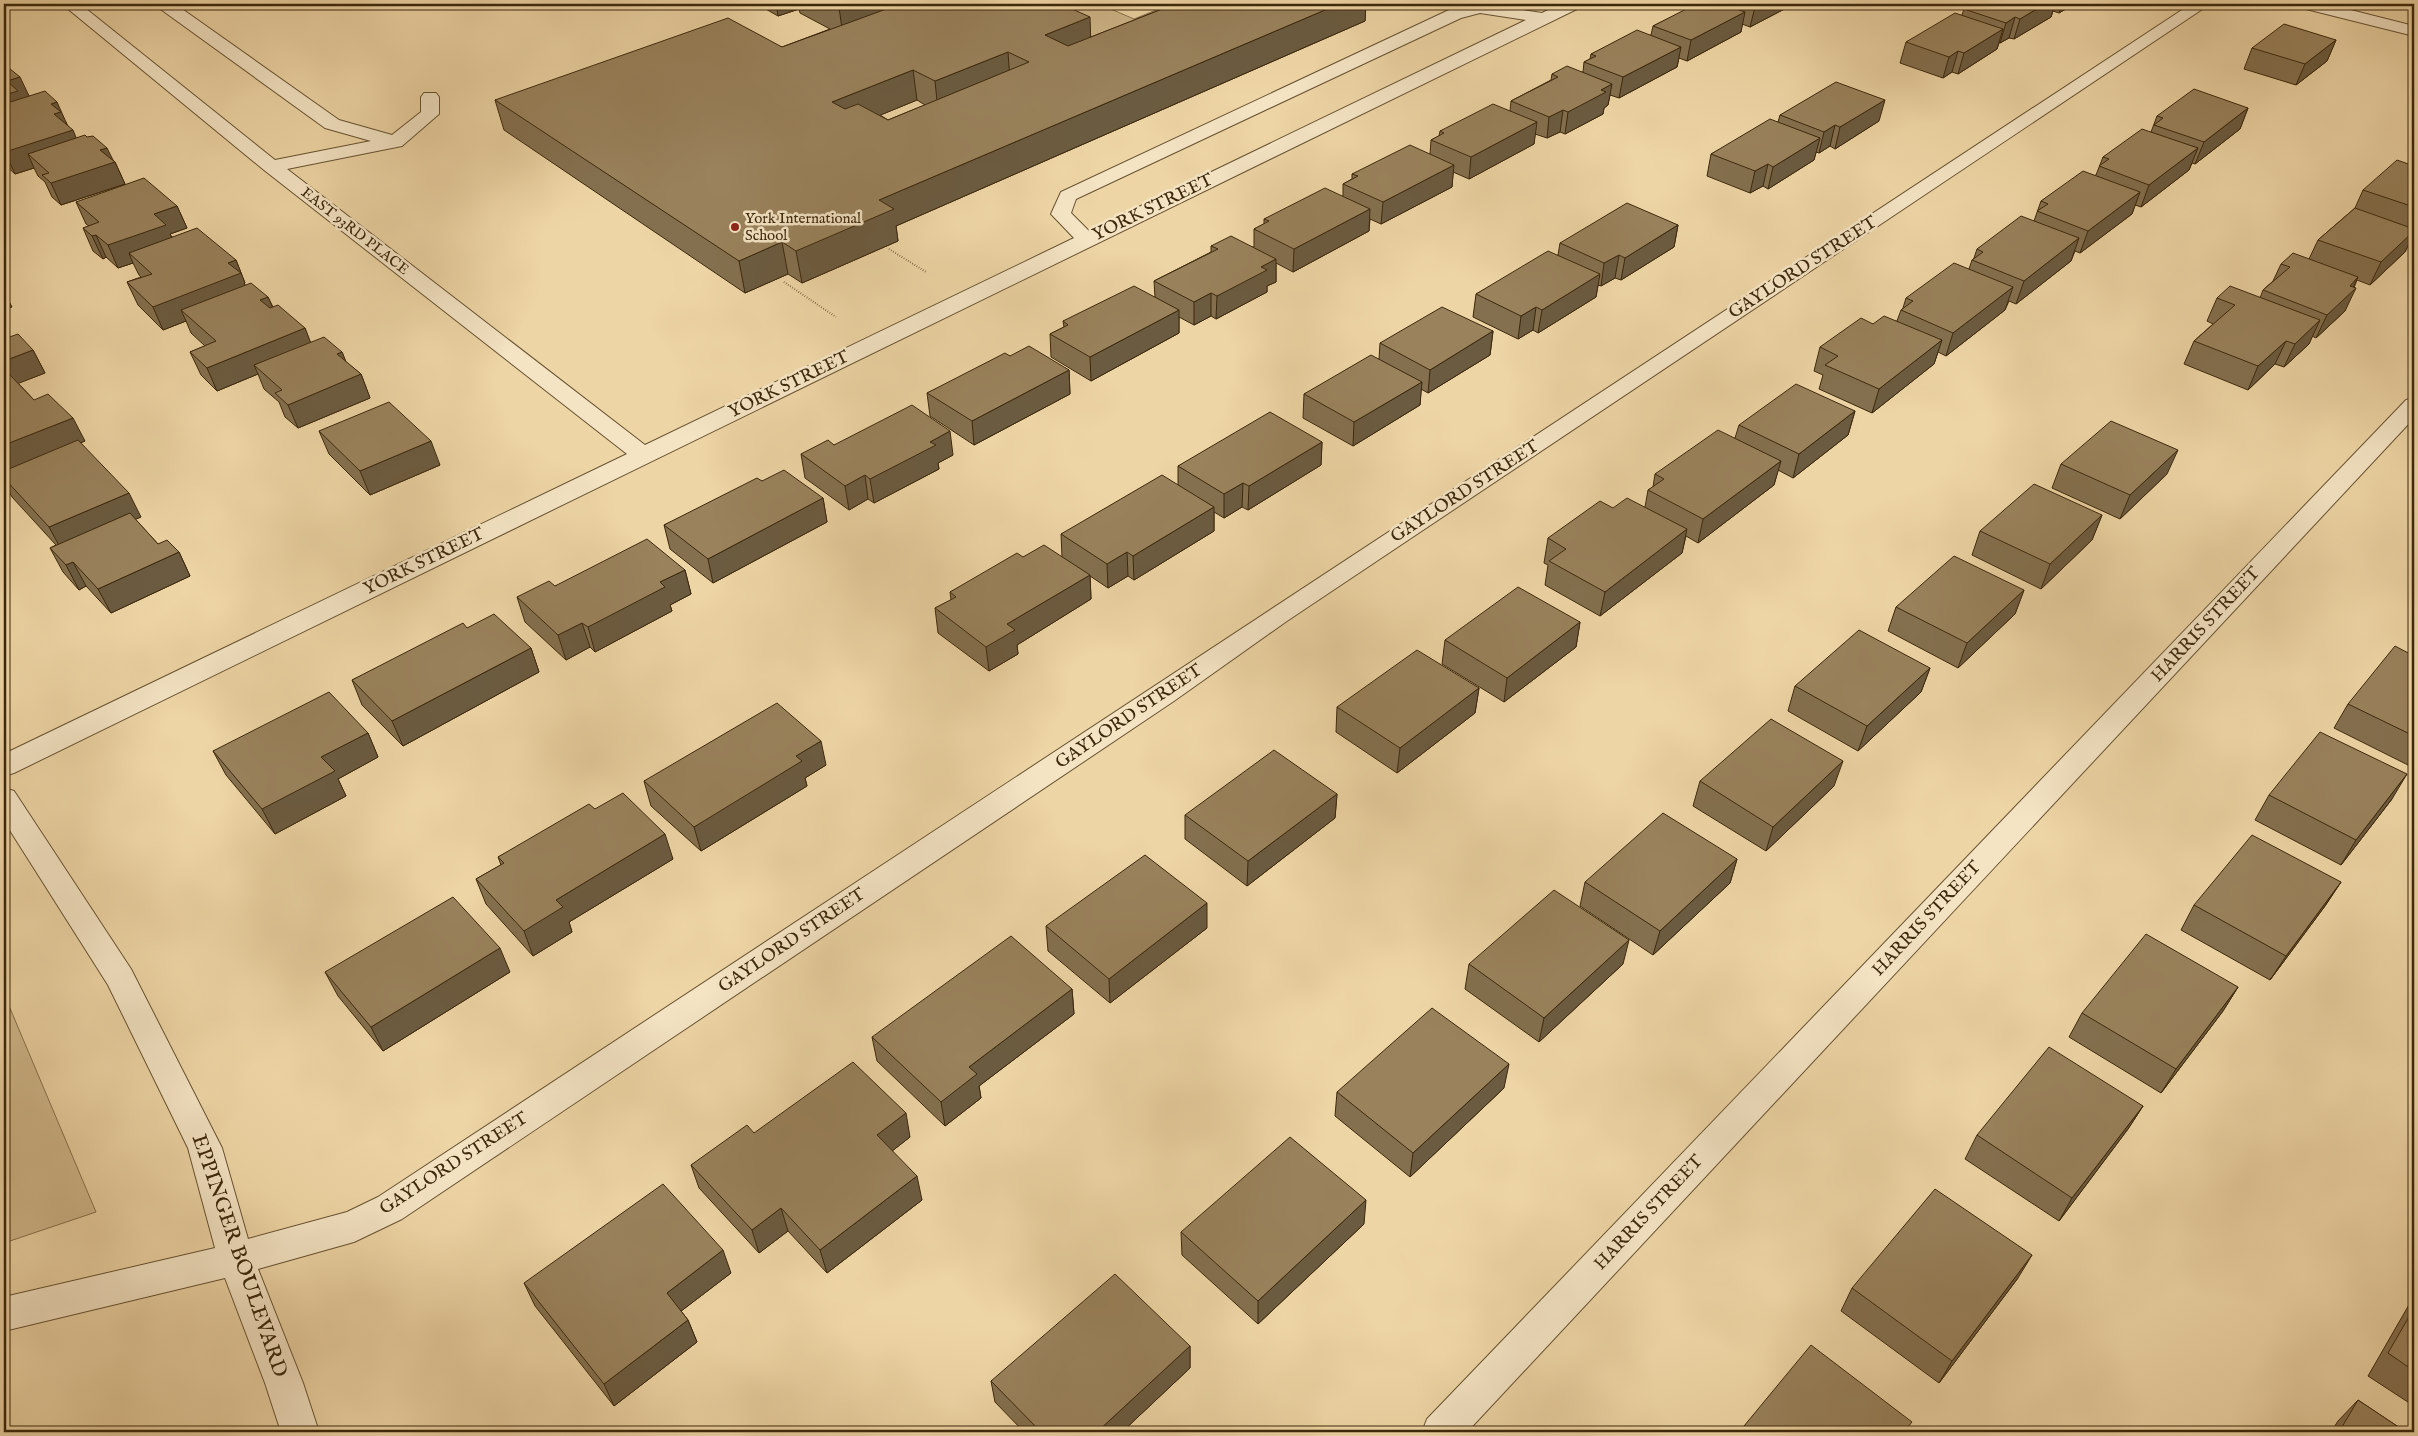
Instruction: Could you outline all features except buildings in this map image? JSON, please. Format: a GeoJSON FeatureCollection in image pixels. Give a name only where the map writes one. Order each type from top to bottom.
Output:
{"type":"FeatureCollection","features":[{"type":"Feature","properties":{"kind":"street","name":"EAST 93RD PLACE"},"geometry":{"type":"LineString","coordinates":[[70,4],[271,166],[643,455]]}},
{"type":"Feature","properties":{"kind":"street"},"geometry":{"type":"LineString","coordinates":[[165,4],[332,124],[395,142]]}},
{"type":"Feature","properties":{"kind":"street","name":"YORK STREET"},"geometry":{"type":"LineString","coordinates":[[4,766],[1574,4]]}},
{"type":"Feature","properties":{"kind":"street","name":"GAYLORD STREET"},"geometry":{"type":"LineString","coordinates":[[4,1314],[236,1259],[354,1226],[390,1208],[1164,694],[1286,610],[2202,4]]}},
{"type":"Feature","properties":{"kind":"street"},"geometry":{"type":"LineString","coordinates":[[2308,4],[2414,32]]}},
{"type":"Feature","properties":{"kind":"street"},"geometry":{"type":"LineString","coordinates":[[1087,240],[1061,214],[1068,196],[1455,14],[1480,8],[1544,18]]}},
{"type":"Feature","properties":{"kind":"street"},"geometry":{"type":"LineString","coordinates":[[271,166],[395,142],[430,114],[430,97]]}},
{"type":"Feature","properties":{"kind":"street","name":"HARRIS STREET"},"geometry":{"type":"LineString","coordinates":[[1441,1432],[2414,405]]}},
{"type":"Feature","properties":{"kind":"street","name":"EPPINGER BOULEVARD"},"geometry":{"type":"LineString","coordinates":[[4,798],[125,987],[205,1148],[236,1259],[284,1383],[300,1432]]}},
{"type":"Feature","properties":{"kind":"path"},"geometry":{"type":"LineString","coordinates":[[784,282],[876,343]]}},
{"type":"Feature","properties":{"kind":"shaded area"},"geometry":{"type":"Polygon","coordinates":[[[1005,4],[1099,4],[1134,19],[1171,4],[1239,4],[1118,55],[1005,4]]]}},
{"type":"Feature","properties":{"kind":"shaded area"},"geometry":{"type":"Polygon","coordinates":[[[4,994],[96,1212],[4,1243],[4,994]]]}},
{"type":"Feature","properties":{"kind":"place","name":"York International School"},"geometry":{"type":"Point","coordinates":[735,227]}}]}
